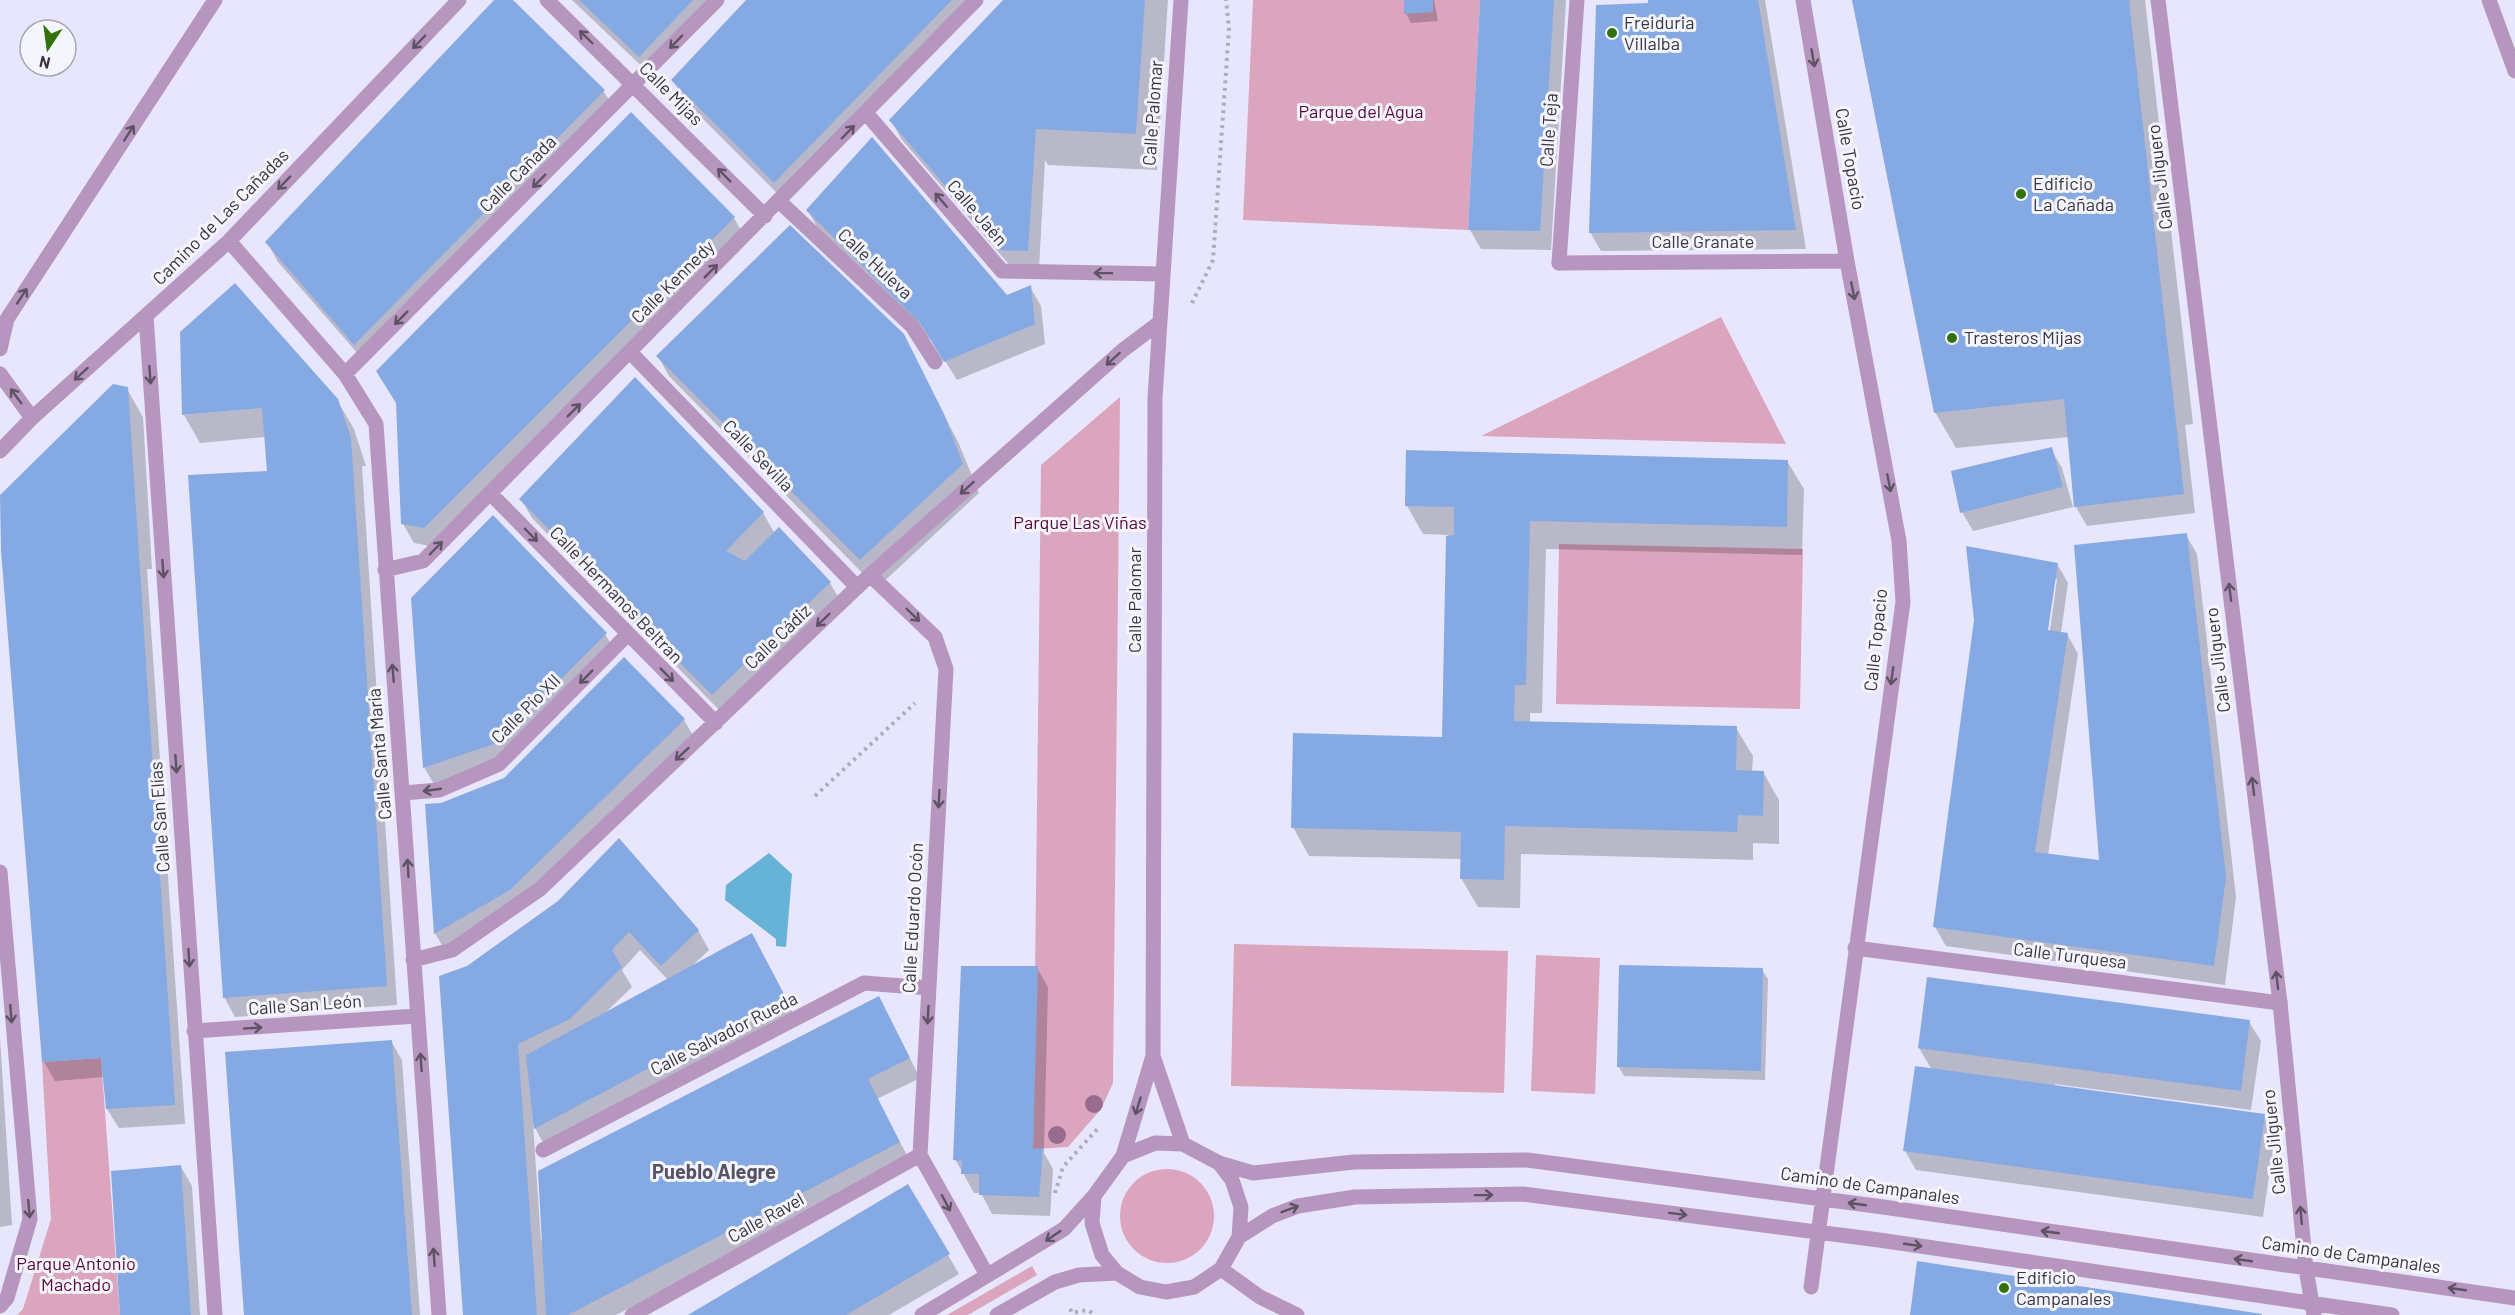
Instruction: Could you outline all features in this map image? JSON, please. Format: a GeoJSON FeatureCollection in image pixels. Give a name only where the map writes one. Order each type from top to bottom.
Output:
{"type":"FeatureCollection","features":[{"type":"Feature","properties":{"kind":"street"},"geometry":{"type":"LineString","coordinates":[[0,350],[7,319],[215,0]]}},
{"type":"Feature","properties":{"kind":"street","name":"Camino de Las Cañadas"},"geometry":{"type":"LineString","coordinates":[[0,451],[32,418],[230,241],[459,0]]}},
{"type":"Feature","properties":{"kind":"street","name":"Calle Mijas"},"geometry":{"type":"LineString","coordinates":[[547,0],[765,216]]}},
{"type":"Feature","properties":{"kind":"street","name":"Calle Cañada"},"geometry":{"type":"LineString","coordinates":[[345,374],[635,85],[717,0]]}},
{"type":"Feature","properties":{"kind":"street","name":"Calle Kennedy"},"geometry":{"type":"LineString","coordinates":[[384,570],[423,561],[780,202],[976,0]]}},
{"type":"Feature","properties":{"kind":"street","name":"Calle Palomar"},"geometry":{"type":"LineString","coordinates":[[1124,1156],[1153,1056],[1155,416],[1162,274],[1181,0]]}},
{"type":"Feature","properties":{"kind":"street","name":"Calle Teja"},"geometry":{"type":"LineString","coordinates":[[1559,263],[1577,0]]}},
{"type":"Feature","properties":{"kind":"street","name":"Calle Topacio"},"geometry":{"type":"LineString","coordinates":[[1803,0],[1847,261],[1899,542],[1903,602],[1811,1287]]}},
{"type":"Feature","properties":{"kind":"street","name":"Calle Jilguero"},"geometry":{"type":"LineString","coordinates":[[2158,0],[2280,1003],[2306,1269],[2313,1310]]}},
{"type":"Feature","properties":{"kind":"street"},"geometry":{"type":"LineString","coordinates":[[2489,0],[2515,71]]}},
{"type":"Feature","properties":{"kind":"street","name":"Calle Jaén"},"geometry":{"type":"LineString","coordinates":[[866,114],[1002,271],[1162,274]]}},
{"type":"Feature","properties":{"kind":"street","name":"Calle Huleva"},"geometry":{"type":"LineString","coordinates":[[780,202],[912,326],[935,362]]}},
{"type":"Feature","properties":{"kind":"street","name":"Calle Santa María"},"geometry":{"type":"LineString","coordinates":[[230,241],[345,374],[376,424],[384,570],[403,793],[438,1315]]}},
{"type":"Feature","properties":{"kind":"street","name":"Calle Granate"},"geometry":{"type":"LineString","coordinates":[[1559,263],[1847,261]]}},
{"type":"Feature","properties":{"kind":"street","name":"Calle San Elías"},"geometry":{"type":"LineString","coordinates":[[146,316],[215,1315]]}},
{"type":"Feature","properties":{"kind":"street","name":"Calle Cádiz"},"geometry":{"type":"LineString","coordinates":[[413,960],[452,950],[540,889],[870,575],[1123,350],[1159,323]]}},
{"type":"Feature","properties":{"kind":"street","name":"Calle Sevilla"},"geometry":{"type":"LineString","coordinates":[[631,352],[857,587]]}},
{"type":"Feature","properties":{"kind":"street"},"geometry":{"type":"LineString","coordinates":[[0,374],[32,418]]}},
{"type":"Feature","properties":{"kind":"street","name":"Calle Hermanos Beltran"},"geometry":{"type":"LineString","coordinates":[[490,493],[627,635],[716,723]]}},
{"type":"Feature","properties":{"kind":"street","name":"Calle Eduardo Ocón"},"geometry":{"type":"LineString","coordinates":[[870,575],[935,637],[945,675],[920,1155]]}},
{"type":"Feature","properties":{"kind":"street","name":"Calle Pío XII"},"geometry":{"type":"LineString","coordinates":[[403,793],[439,790],[499,764],[627,635]]}},
{"type":"Feature","properties":{"kind":"street"},"geometry":{"type":"LineString","coordinates":[[0,872],[3,960],[30,1219],[7,1298],[0,1306]]}},
{"type":"Feature","properties":{"kind":"street","name":"Calle Turquesa"},"geometry":{"type":"LineString","coordinates":[[1856,948],[2280,1003]]}},
{"type":"Feature","properties":{"kind":"street","name":"Calle Salvador Rueda"},"geometry":{"type":"LineString","coordinates":[[543,1150],[864,983],[929,988]]}},
{"type":"Feature","properties":{"kind":"street","name":"Calle San León"},"geometry":{"type":"LineString","coordinates":[[194,1031],[417,1016]]}},
{"type":"Feature","properties":{"kind":"street","name":"Calle Palomar"},"geometry":{"type":"LineString","coordinates":[[1153,1056],[1184,1144]]}},
{"type":"Feature","properties":{"kind":"street"},"geometry":{"type":"LineString","coordinates":[[922,1315],[1064,1228],[1095,1196],[1124,1156],[1155,1143],[1184,1144],[1219,1163],[1232,1180],[1241,1207],[1239,1237],[1221,1269],[1194,1287],[1166,1292],[1140,1287],[1117,1273],[1102,1255],[1092,1223],[1095,1196]]}},
{"type":"Feature","properties":{"kind":"street"},"geometry":{"type":"LineString","coordinates":[[920,1155],[987,1275]]}},
{"type":"Feature","properties":{"kind":"street","name":"Calle Ravel"},"geometry":{"type":"LineString","coordinates":[[632,1315],[920,1155]]}},
{"type":"Feature","properties":{"kind":"street","name":"Camino de Campanales"},"geometry":{"type":"LineString","coordinates":[[1219,1163],[1253,1173],[1354,1162],[1527,1160],[1823,1199],[2515,1298]]}},
{"type":"Feature","properties":{"kind":"street"},"geometry":{"type":"LineString","coordinates":[[1239,1237],[1272,1216],[1298,1206],[1355,1197],[1523,1194],[1818,1232],[2313,1310],[2392,1315]]}},
{"type":"Feature","properties":{"kind":"street"},"geometry":{"type":"LineString","coordinates":[[1221,1269],[1260,1297],[1297,1315]]}},
{"type":"Feature","properties":{"kind":"street"},"geometry":{"type":"LineString","coordinates":[[998,1315],[1055,1282],[1079,1275],[1117,1273]]}},
{"type":"Feature","properties":{"kind":"path"},"geometry":{"type":"LineString","coordinates":[[815,796],[945,675]]}},
{"type":"Feature","properties":{"kind":"green space","name":"Parque del Agua"},"geometry":{"type":"Polygon","coordinates":[[[1253,0],[1480,0],[1468,230],[1243,220],[1253,0]]]}},
{"type":"Feature","properties":{"kind":"green space"},"geometry":{"type":"Polygon","coordinates":[[[1721,317],[1786,444],[1481,436],[1721,317]]]}},
{"type":"Feature","properties":{"kind":"green space","name":"Parque Las Viñas"},"geometry":{"type":"Polygon","coordinates":[[[1120,397],[1113,1083],[1101,1109],[1068,1147],[1033,1149],[1041,465],[1120,397]]]}},
{"type":"Feature","properties":{"kind":"green space"},"geometry":{"type":"Polygon","coordinates":[[[1559,544],[1803,549],[1800,709],[1556,704],[1559,544]]]}},
{"type":"Feature","properties":{"kind":"green space"},"geometry":{"type":"Polygon","coordinates":[[[1234,944],[1508,951],[1504,1093],[1231,1086],[1234,944]]]}},
{"type":"Feature","properties":{"kind":"green space"},"geometry":{"type":"Polygon","coordinates":[[[1536,955],[1600,958],[1595,1094],[1531,1091],[1536,955]]]}},
{"type":"Feature","properties":{"kind":"green space","name":"Parque Antonio Machado"},"geometry":{"type":"Polygon","coordinates":[[[101,1058],[120,1315],[17,1315],[23,1309],[51,1219],[42,1062],[101,1058]]]}},
{"type":"Feature","properties":{"kind":"green space"},"geometry":{"type":"Polygon","coordinates":[[[1167,1169],[1185,1173],[1200,1183],[1210,1198],[1214,1216],[1210,1234],[1200,1249],[1185,1259],[1167,1263],[1149,1259],[1134,1249],[1124,1234],[1120,1216],[1124,1198],[1134,1183],[1149,1173],[1167,1169]]]}},
{"type":"Feature","properties":{"kind":"green space"},"geometry":{"type":"Polygon","coordinates":[[[1032,1266],[1037,1275],[968,1315],[947,1315],[1032,1266]]]}},
{"type":"Feature","properties":{"kind":"water"},"geometry":{"type":"Polygon","coordinates":[[[769,853],[792,874],[786,947],[776,946],[776,939],[725,900],[726,885],[769,853]]]}},
{"type":"Feature","properties":{"kind":"building"},"geometry":{"type":"Polygon","coordinates":[[[494,0],[513,0],[605,90],[354,345],[265,242],[494,0]]]}},
{"type":"Feature","properties":{"kind":"building"},"geometry":{"type":"Polygon","coordinates":[[[579,0],[693,0],[639,57],[579,0]]]}},
{"type":"Feature","properties":{"kind":"building"},"geometry":{"type":"Polygon","coordinates":[[[746,0],[952,0],[774,183],[671,80],[746,0]]]}},
{"type":"Feature","properties":{"kind":"building"},"geometry":{"type":"Polygon","coordinates":[[[1003,0],[1145,0],[1136,134],[1036,129],[1028,251],[1000,250],[889,120],[1003,0]]]}},
{"type":"Feature","properties":{"kind":"building"},"geometry":{"type":"Polygon","coordinates":[[[1404,0],[1433,0],[1433,12],[1404,14],[1404,0]]]}},
{"type":"Feature","properties":{"kind":"building"},"geometry":{"type":"Polygon","coordinates":[[[1480,0],[1554,0],[1540,231],[1468,230],[1480,0]]]}},
{"type":"Feature","properties":{"kind":"building"},"geometry":{"type":"Polygon","coordinates":[[[1648,0],[1758,0],[1796,230],[1589,233],[1596,5],[1648,3],[1648,0]]]}},
{"type":"Feature","properties":{"kind":"building","name":"Edificio La Cañada"},"geometry":{"type":"Polygon","coordinates":[[[1852,0],[2129,0],[2184,494],[2074,507],[2064,399],[1934,413],[1852,0]]]}},
{"type":"Feature","properties":{"kind":"building"},"geometry":{"type":"Polygon","coordinates":[[[631,112],[735,217],[424,528],[401,524],[396,403],[376,371],[631,112]]]}},
{"type":"Feature","properties":{"kind":"building"},"geometry":{"type":"Polygon","coordinates":[[[872,137],[1007,295],[1031,285],[1035,324],[944,362],[921,324],[806,210],[872,137]]]}},
{"type":"Feature","properties":{"kind":"building"},"geometry":{"type":"Polygon","coordinates":[[[790,225],[904,334],[944,414],[963,464],[860,560],[656,356],[790,225]]]}},
{"type":"Feature","properties":{"kind":"building"},"geometry":{"type":"Polygon","coordinates":[[[235,283],[338,399],[351,438],[387,986],[223,998],[188,475],[267,471],[262,408],[182,415],[180,332],[235,283]]]}},
{"type":"Feature","properties":{"kind":"building"},"geometry":{"type":"Polygon","coordinates":[[[635,377],[764,512],[726,551],[745,561],[779,527],[831,582],[712,695],[519,499],[635,377]]]}},
{"type":"Feature","properties":{"kind":"building"},"geometry":{"type":"Polygon","coordinates":[[[113,384],[128,387],[175,1105],[106,1109],[101,1058],[42,1062],[1,550],[0,495],[113,384]]]}},
{"type":"Feature","properties":{"kind":"building"},"geometry":{"type":"Polygon","coordinates":[[[2052,447],[2063,487],[1960,513],[1951,471],[2052,447]]]}},
{"type":"Feature","properties":{"kind":"building"},"geometry":{"type":"Polygon","coordinates":[[[1406,450],[1788,460],[1787,527],[1530,521],[1526,685],[1515,685],[1514,721],[1737,726],[1736,770],[1764,771],[1763,816],[1738,815],[1737,832],[1505,826],[1504,880],[1460,879],[1461,832],[1291,828],[1293,733],[1442,737],[1446,536],[1454,535],[1454,507],[1405,506],[1406,450]]]}},
{"type":"Feature","properties":{"kind":"building"},"geometry":{"type":"Polygon","coordinates":[[[493,515],[607,633],[497,743],[423,768],[411,598],[493,515]]]}},
{"type":"Feature","properties":{"kind":"building"},"geometry":{"type":"Polygon","coordinates":[[[2187,533],[2226,877],[2214,966],[1933,927],[1974,620],[1966,546],[2058,563],[2048,630],[2068,633],[2035,852],[2099,860],[2074,545],[2187,533]]]}},
{"type":"Feature","properties":{"kind":"building"},"geometry":{"type":"Polygon","coordinates":[[[624,657],[685,719],[510,890],[434,934],[425,804],[441,803],[504,778],[624,657]]]}},
{"type":"Feature","properties":{"kind":"building"},"geometry":{"type":"Polygon","coordinates":[[[619,838],[699,930],[661,966],[629,932],[612,950],[622,967],[570,1019],[518,1044],[537,1315],[463,1315],[439,976],[467,966],[558,901],[619,838]]]}},
{"type":"Feature","properties":{"kind":"building"},"geometry":{"type":"Polygon","coordinates":[[[752,933],[785,996],[534,1129],[526,1055],[752,933]]]}},
{"type":"Feature","properties":{"kind":"building"},"geometry":{"type":"Polygon","coordinates":[[[1619,965],[1763,968],[1761,1071],[1617,1067],[1619,965]]]}},
{"type":"Feature","properties":{"kind":"building"},"geometry":{"type":"Polygon","coordinates":[[[961,966],[1038,966],[1033,1149],[1043,1148],[1039,1197],[979,1195],[979,1174],[961,1174],[962,1161],[953,1160],[961,966]]]}},
{"type":"Feature","properties":{"kind":"building"},"geometry":{"type":"Polygon","coordinates":[[[1927,977],[2250,1020],[2241,1091],[1918,1048],[1927,977]]]}},
{"type":"Feature","properties":{"kind":"building"},"geometry":{"type":"Polygon","coordinates":[[[879,996],[910,1058],[868,1079],[900,1142],[568,1315],[546,1315],[538,1171],[879,996]]]}},
{"type":"Feature","properties":{"kind":"building"},"geometry":{"type":"Polygon","coordinates":[[[392,1040],[412,1315],[244,1315],[225,1052],[392,1040]]]}},
{"type":"Feature","properties":{"kind":"building"},"geometry":{"type":"Polygon","coordinates":[[[1915,1066],[2265,1114],[2253,1199],[1903,1151],[1915,1066]]]}},
{"type":"Feature","properties":{"kind":"building"},"geometry":{"type":"Polygon","coordinates":[[[181,1165],[191,1315],[120,1315],[111,1171],[181,1165]]]}},
{"type":"Feature","properties":{"kind":"building"},"geometry":{"type":"Polygon","coordinates":[[[908,1184],[950,1254],[846,1315],[688,1315],[908,1184]]]}},
{"type":"Feature","properties":{"kind":"building","name":"Edificio Campanales"},"geometry":{"type":"Polygon","coordinates":[[[1917,1261],[2262,1314],[2262,1315],[1910,1315],[1917,1261]]]}},
{"type":"Feature","properties":{"kind":"place","name":"Freiduria Villalba"},"geometry":{"type":"Point","coordinates":[1612,33]}},
{"type":"Feature","properties":{"kind":"place","name":"Edificio La Cañada"},"geometry":{"type":"Point","coordinates":[2021,194]}},
{"type":"Feature","properties":{"kind":"place","name":"Trasteros Mijas"},"geometry":{"type":"Point","coordinates":[1952,338]}},
{"type":"Feature","properties":{"kind":"place","name":"Edificio Campanales"},"geometry":{"type":"Point","coordinates":[2004,1288]}},
{"type":"Feature","properties":{"kind":"district","name":"Pueblo Alegre"},"geometry":{"type":"Point","coordinates":[714,1172]}}]}
